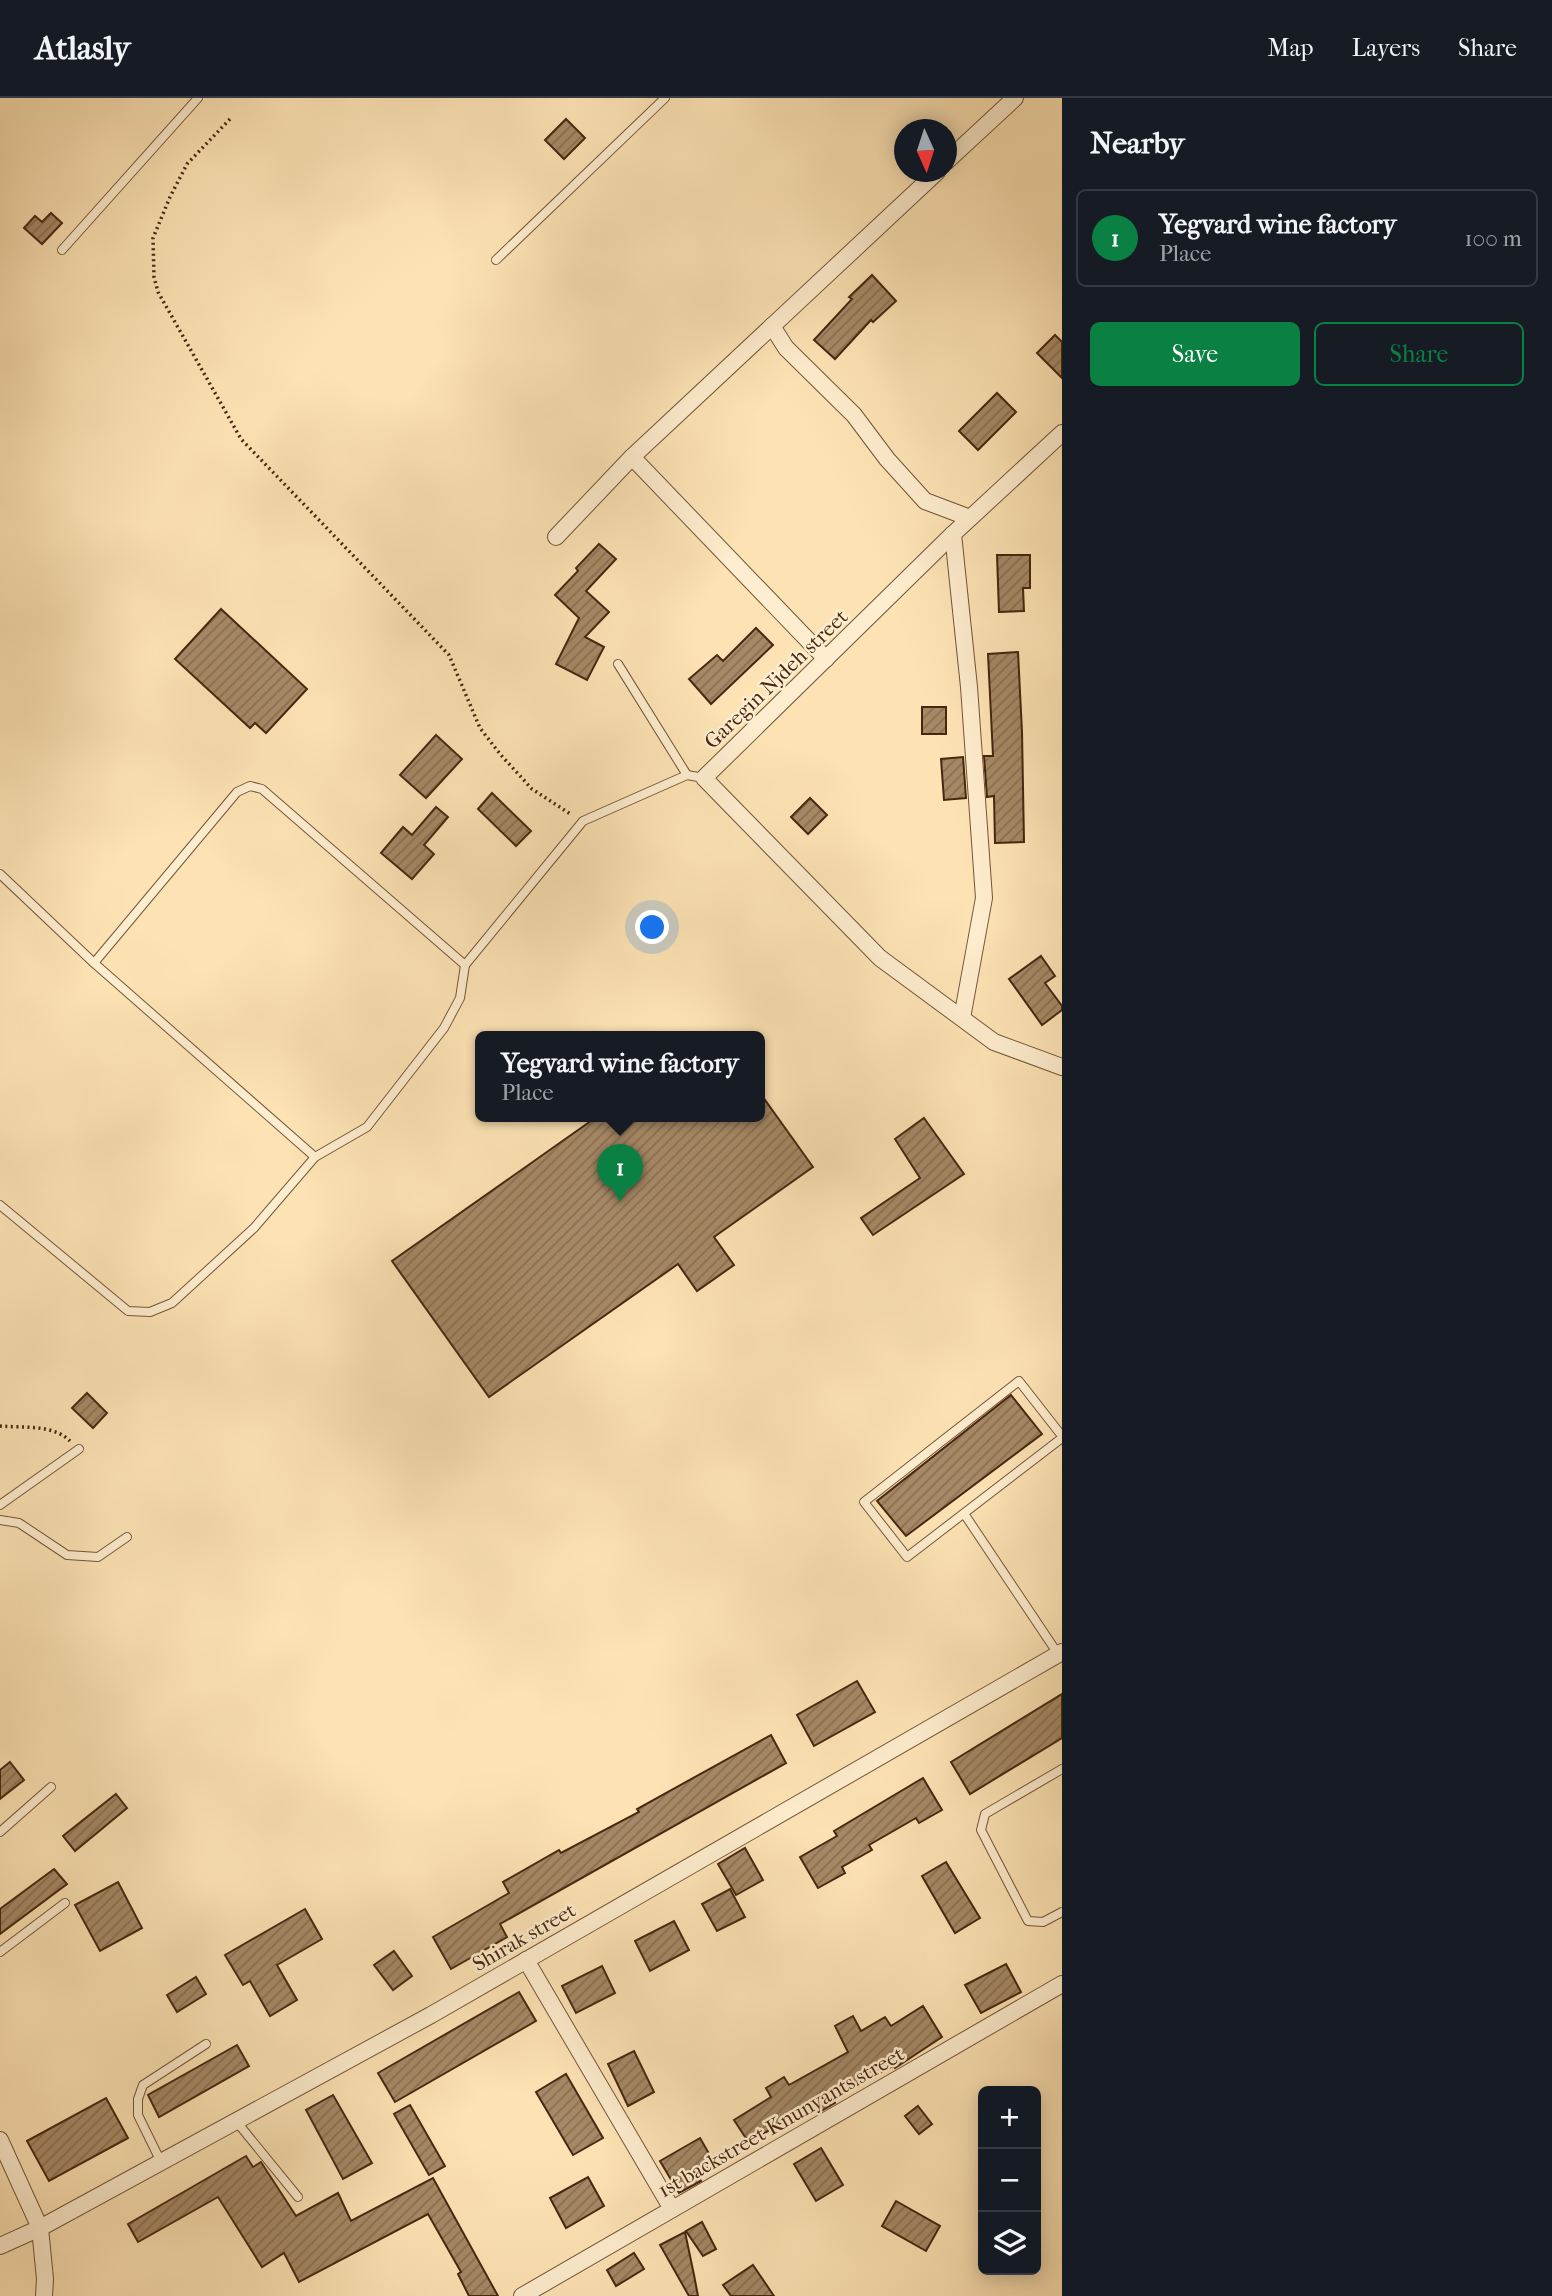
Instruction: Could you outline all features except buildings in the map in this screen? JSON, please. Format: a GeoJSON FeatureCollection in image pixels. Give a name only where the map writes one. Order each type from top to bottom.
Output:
{"type":"FeatureCollection","features":[{"type":"Feature","properties":{"kind":"street"},"geometry":{"type":"LineString","coordinates":[[957,153],[1015,98]]}},
{"type":"Feature","properties":{"kind":"street"},"geometry":{"type":"LineString","coordinates":[[556,537],[632,457],[926,182]]}},
{"type":"Feature","properties":{"kind":"street"},"geometry":{"type":"LineString","coordinates":[[772,326],[786,348],[854,415],[887,459],[925,501],[970,519]]}},
{"type":"Feature","properties":{"kind":"street","name":"Garegin Njdeh street"},"geometry":{"type":"LineString","coordinates":[[1062,433],[953,534],[704,778],[880,958],[994,1042],[1062,1067]]}},
{"type":"Feature","properties":{"kind":"street"},"geometry":{"type":"LineString","coordinates":[[632,457],[826,659]]}},
{"type":"Feature","properties":{"kind":"street"},"geometry":{"type":"LineString","coordinates":[[953,534],[970,687],[984,898],[962,1018]]}},
{"type":"Feature","properties":{"kind":"street","name":"Shirak street"},"geometry":{"type":"LineString","coordinates":[[0,2246],[40,2228],[431,2015],[1060,1653]]}},
{"type":"Feature","properties":{"kind":"street"},"geometry":{"type":"LineString","coordinates":[[526,1960],[672,2209]]}},
{"type":"Feature","properties":{"kind":"street","name":"1st backstreet Knunyants street"},"geometry":{"type":"LineString","coordinates":[[522,2296],[1062,1984]]}},
{"type":"Feature","properties":{"kind":"street"},"geometry":{"type":"LineString","coordinates":[[0,2140],[40,2228],[44,2296]]}},
{"type":"Feature","properties":{"kind":"lane"},"geometry":{"type":"LineString","coordinates":[[62,250],[198,98]]}},
{"type":"Feature","properties":{"kind":"lane"},"geometry":{"type":"LineString","coordinates":[[496,260],[665,98]]}},
{"type":"Feature","properties":{"kind":"lane"},"geometry":{"type":"LineString","coordinates":[[618,664],[687,775]]}},
{"type":"Feature","properties":{"kind":"lane"},"geometry":{"type":"LineString","coordinates":[[0,1205],[128,1311],[150,1312],[172,1303],[254,1228],[315,1157],[366,1127],[444,1028],[460,999],[465,965],[583,821],[687,775],[704,778]]}},
{"type":"Feature","properties":{"kind":"lane"},"geometry":{"type":"LineString","coordinates":[[94,963],[237,792],[250,786],[262,789],[465,965]]}},
{"type":"Feature","properties":{"kind":"lane"},"geometry":{"type":"LineString","coordinates":[[0,874],[94,963],[315,1157]]}},
{"type":"Feature","properties":{"kind":"lane"},"geometry":{"type":"LineString","coordinates":[[1019,1381],[1062,1437],[965,1515],[907,1557],[864,1502],[1019,1381]]}},
{"type":"Feature","properties":{"kind":"lane"},"geometry":{"type":"LineString","coordinates":[[0,1505],[79,1449]]}},
{"type":"Feature","properties":{"kind":"lane"},"geometry":{"type":"LineString","coordinates":[[965,1515],[1060,1653]]}},
{"type":"Feature","properties":{"kind":"lane"},"geometry":{"type":"LineString","coordinates":[[0,1520],[19,1522],[67,1555],[98,1557],[127,1536]]}},
{"type":"Feature","properties":{"kind":"lane"},"geometry":{"type":"LineString","coordinates":[[1062,1769],[985,1814],[981,1830],[1028,1921],[1043,1922],[1062,1912]]}},
{"type":"Feature","properties":{"kind":"lane"},"geometry":{"type":"LineString","coordinates":[[0,1832],[51,1787]]}},
{"type":"Feature","properties":{"kind":"lane"},"geometry":{"type":"LineString","coordinates":[[0,1952],[65,1903]]}},
{"type":"Feature","properties":{"kind":"lane"},"geometry":{"type":"LineString","coordinates":[[161,2162],[138,2115],[138,2099],[143,2085],[206,2044]]}},
{"type":"Feature","properties":{"kind":"lane"},"geometry":{"type":"LineString","coordinates":[[236,2121],[298,2197]]}},
{"type":"Feature","properties":{"kind":"path"},"geometry":{"type":"LineString","coordinates":[[230,120],[187,164],[170,197],[153,238],[154,277],[158,292],[241,439],[449,655],[480,728],[500,754],[533,789],[583,821]]}},
{"type":"Feature","properties":{"kind":"path"},"geometry":{"type":"LineString","coordinates":[[0,1426],[36,1427],[64,1435],[79,1449]]}},
{"type":"Feature","properties":{"kind":"place","name":"Yegvard wine factory"},"geometry":{"type":"Point","coordinates":[620,1202]}}]}
